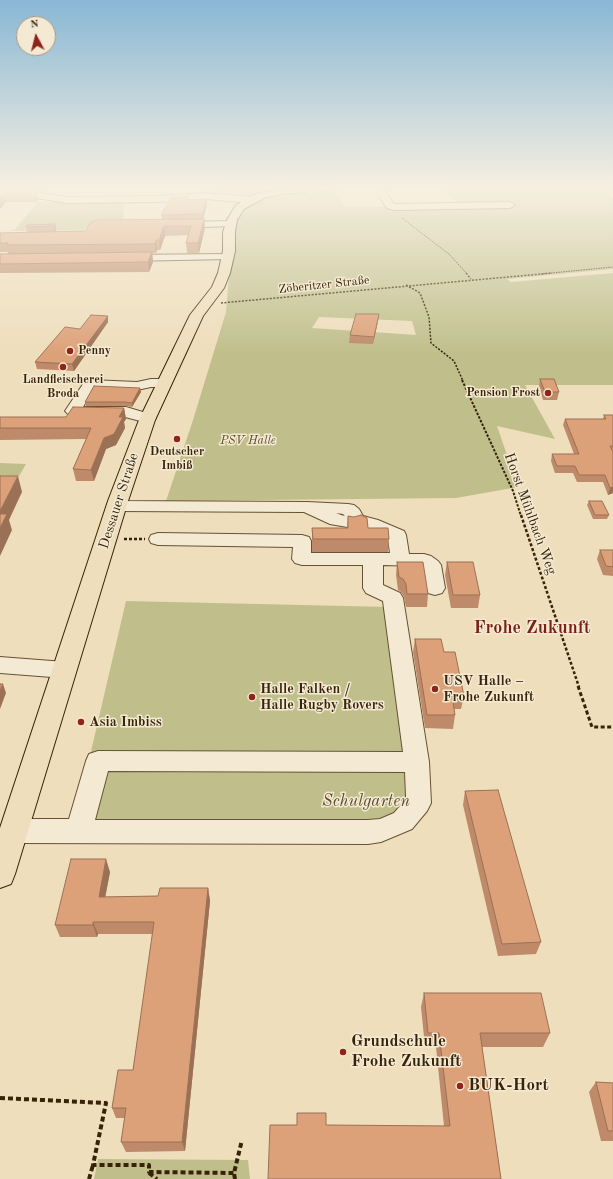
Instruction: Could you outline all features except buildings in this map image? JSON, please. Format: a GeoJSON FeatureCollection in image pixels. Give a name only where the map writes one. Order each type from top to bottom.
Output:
{"type":"FeatureCollection","features":[{"type":"Feature","properties":{"kind":"main road","name":"Dessauer Straße"},"geometry":{"type":"LineString","coordinates":[[0,874],[116,506],[148,418],[164,383],[194,322],[205,304],[218,288],[224,273],[228,244]]}},
{"type":"Feature","properties":{"kind":"street"},"geometry":{"type":"LineString","coordinates":[[114,258],[227,257]]}},
{"type":"Feature","properties":{"kind":"street"},"geometry":{"type":"LineString","coordinates":[[148,418],[126,412],[73,411],[90,384],[137,386],[151,383],[164,383]]}},
{"type":"Feature","properties":{"kind":"street"},"geometry":{"type":"LineString","coordinates":[[116,506],[307,507],[348,509],[353,513],[356,520],[372,524],[397,535],[400,559]]}},
{"type":"Feature","properties":{"kind":"street"},"geometry":{"type":"LineString","coordinates":[[158,539],[302,541],[302,559],[420,559],[429,562],[435,588]]}},
{"type":"Feature","properties":{"kind":"street"},"geometry":{"type":"LineString","coordinates":[[14,830],[368,832],[381,830],[403,820],[418,803],[420,796],[417,762],[392,598],[373,588],[362,558]]}},
{"type":"Feature","properties":{"kind":"street"},"geometry":{"type":"LineString","coordinates":[[0,666],[65,670]]}},
{"type":"Feature","properties":{"kind":"street"},"geometry":{"type":"LineString","coordinates":[[79,830],[98,761],[417,762]]}},
{"type":"Feature","properties":{"kind":"path"},"geometry":{"type":"LineString","coordinates":[[435,244],[460,265],[471,280]]}},
{"type":"Feature","properties":{"kind":"path","name":"Zöberitzer Straße"},"geometry":{"type":"LineString","coordinates":[[205,304],[613,267]]}},
{"type":"Feature","properties":{"kind":"path","name":"Horst Mühlbach Weg"},"geometry":{"type":"LineString","coordinates":[[406,286],[420,293],[429,317],[431,343],[454,361],[513,491],[592,727],[613,727]]}},
{"type":"Feature","properties":{"kind":"path"},"geometry":{"type":"LineString","coordinates":[[0,1098],[106,1103],[89,1179]]}},
{"type":"Feature","properties":{"kind":"path"},"geometry":{"type":"LineString","coordinates":[[235,1179],[234,1173],[242,1140]]}},
{"type":"Feature","properties":{"kind":"path"},"geometry":{"type":"LineString","coordinates":[[93,1164],[149,1165],[149,1172],[157,1179]]}},
{"type":"Feature","properties":{"kind":"path"},"geometry":{"type":"LineString","coordinates":[[149,1172],[234,1173]]}},
{"type":"Feature","properties":{"kind":"green space","name":"PSV Halle"},"geometry":{"type":"Polygon","coordinates":[[[232,244],[613,244],[613,269],[507,279],[511,282],[613,273],[613,385],[525,385],[555,439],[497,426],[518,487],[456,498],[166,501],[193,420],[226,312],[232,244]],[[319,317],[312,328],[416,335],[412,321],[319,317]]]}},
{"type":"Feature","properties":{"kind":"green space"},"geometry":{"type":"Polygon","coordinates":[[[0,463],[26,464],[19,476],[0,476],[0,463]]]}},
{"type":"Feature","properties":{"kind":"green space","name":"Halle Falken / Halle Rugby Rovers"},"geometry":{"type":"Polygon","coordinates":[[[126,601],[390,607],[410,776],[407,804],[385,823],[73,820],[85,777],[126,601]]]}},
{"type":"Feature","properties":{"kind":"green space"},"geometry":{"type":"Polygon","coordinates":[[[98,1159],[248,1160],[250,1179],[94,1179],[98,1159]]]}},
{"type":"Feature","properties":{"kind":"place","name":"Penny"},"geometry":{"type":"Point","coordinates":[70,351]}},
{"type":"Feature","properties":{"kind":"place","name":"Landfleischerei Broda"},"geometry":{"type":"Point","coordinates":[63,367]}},
{"type":"Feature","properties":{"kind":"place","name":"Pension Frost"},"geometry":{"type":"Point","coordinates":[548,393]}},
{"type":"Feature","properties":{"kind":"place","name":"Deutscher Imbiß"},"geometry":{"type":"Point","coordinates":[177,439]}},
{"type":"Feature","properties":{"kind":"place","name":"USV Halle – Frohe Zukunft"},"geometry":{"type":"Point","coordinates":[435,689]}},
{"type":"Feature","properties":{"kind":"place","name":"Halle Falken / Halle Rugby Rovers"},"geometry":{"type":"Point","coordinates":[252,697]}},
{"type":"Feature","properties":{"kind":"place","name":"Asia Imbiss"},"geometry":{"type":"Point","coordinates":[81,722]}},
{"type":"Feature","properties":{"kind":"place","name":"Grundschule Frohe Zukunft"},"geometry":{"type":"Point","coordinates":[343,1052]}},
{"type":"Feature","properties":{"kind":"place","name":"BUK-Hort"},"geometry":{"type":"Point","coordinates":[460,1086]}},
{"type":"Feature","properties":{"kind":"district","name":"Frohe Zukunft"},"geometry":{"type":"Point","coordinates":[532,628]}},
{"type":"Feature","properties":{"kind":"park label","name":"Schulgarten"},"geometry":{"type":"Point","coordinates":[366,802]}}]}
